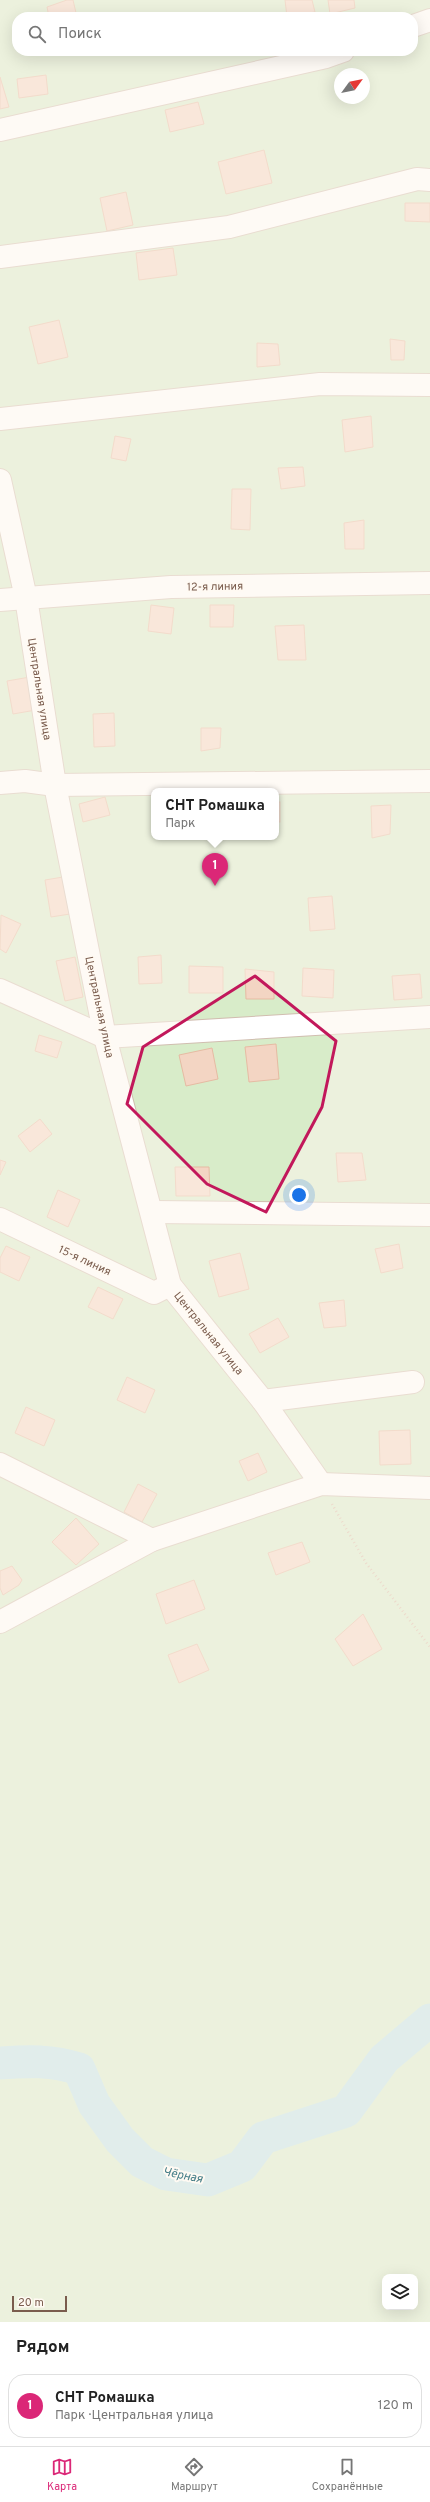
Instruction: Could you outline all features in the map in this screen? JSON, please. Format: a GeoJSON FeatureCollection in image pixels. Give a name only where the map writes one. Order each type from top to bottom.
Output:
{"type":"FeatureCollection","features":[{"type":"Feature","properties":{"kind":"street"},"geometry":{"type":"LineString","coordinates":[[418,24],[430,20]]}},
{"type":"Feature","properties":{"kind":"street"},"geometry":{"type":"LineString","coordinates":[[0,130],[329,56]]}},
{"type":"Feature","properties":{"kind":"street"},"geometry":{"type":"LineString","coordinates":[[0,257],[228,227],[417,179],[430,180]]}},
{"type":"Feature","properties":{"kind":"street"},"geometry":{"type":"LineString","coordinates":[[0,419],[320,384],[430,384]]}},
{"type":"Feature","properties":{"kind":"street","name":"Центральная улица"},"geometry":{"type":"LineString","coordinates":[[0,480],[26,598],[55,785],[105,1037],[170,1285],[263,1401],[321,1484]]}},
{"type":"Feature","properties":{"kind":"street","name":"12-я линия"},"geometry":{"type":"LineString","coordinates":[[0,600],[171,587],[430,583]]}},
{"type":"Feature","properties":{"kind":"street"},"geometry":{"type":"LineString","coordinates":[[0,783],[25,781],[55,785],[430,781]]}},
{"type":"Feature","properties":{"kind":"street"},"geometry":{"type":"LineString","coordinates":[[0,990],[105,1037],[430,1017]]}},
{"type":"Feature","properties":{"kind":"street"},"geometry":{"type":"LineString","coordinates":[[152,1212],[430,1215]]}},
{"type":"Feature","properties":{"kind":"street","name":"15-я линия"},"geometry":{"type":"LineString","coordinates":[[0,1219],[154,1292],[170,1285]]}},
{"type":"Feature","properties":{"kind":"street"},"geometry":{"type":"LineString","coordinates":[[263,1401],[413,1382]]}},
{"type":"Feature","properties":{"kind":"street"},"geometry":{"type":"LineString","coordinates":[[0,1464],[152,1540]]}},
{"type":"Feature","properties":{"kind":"street"},"geometry":{"type":"LineString","coordinates":[[0,1622],[152,1540],[321,1484],[430,1488]]}},
{"type":"Feature","properties":{"kind":"path"},"geometry":{"type":"LineString","coordinates":[[321,1484],[366,1563],[430,1647]]}},
{"type":"Feature","properties":{"kind":"highlighted area"},"geometry":{"type":"Polygon","coordinates":[[[255,976],[336,1041],[322,1107],[266,1212],[207,1184],[127,1104],[143,1047],[255,976]]]}},
{"type":"Feature","properties":{"kind":"green space"},"geometry":{"type":"Polygon","coordinates":[[[0,0],[430,0],[430,2322],[0,2322],[0,0]]]}},
{"type":"Feature","properties":{"kind":"building"},"geometry":{"type":"Polygon","coordinates":[[[67,0],[73,0],[76,12],[48,12],[47,7],[67,0]]]}},
{"type":"Feature","properties":{"kind":"building"},"geometry":{"type":"Polygon","coordinates":[[[285,0],[312,0],[315,12],[286,12],[285,0]]]}},
{"type":"Feature","properties":{"kind":"building"},"geometry":{"type":"Polygon","coordinates":[[[328,0],[354,0],[355,8],[338,12],[330,12],[328,0]]]}},
{"type":"Feature","properties":{"kind":"building"},"geometry":{"type":"Polygon","coordinates":[[[46,75],[48,94],[19,98],[17,79],[46,75]]]}},
{"type":"Feature","properties":{"kind":"building"},"geometry":{"type":"Polygon","coordinates":[[[0,77],[9,107],[0,109],[0,77]]]}},
{"type":"Feature","properties":{"kind":"building"},"geometry":{"type":"Polygon","coordinates":[[[198,102],[204,124],[170,132],[165,110],[198,102]]]}},
{"type":"Feature","properties":{"kind":"building"},"geometry":{"type":"Polygon","coordinates":[[[264,150],[272,183],[226,194],[218,162],[264,150]]]}},
{"type":"Feature","properties":{"kind":"building"},"geometry":{"type":"Polygon","coordinates":[[[126,192],[133,225],[107,231],[100,198],[126,192]]]}},
{"type":"Feature","properties":{"kind":"building"},"geometry":{"type":"Polygon","coordinates":[[[405,203],[430,203],[430,222],[405,221],[405,203]]]}},
{"type":"Feature","properties":{"kind":"building"},"geometry":{"type":"Polygon","coordinates":[[[173,248],[177,275],[139,280],[136,253],[173,248]]]}},
{"type":"Feature","properties":{"kind":"building"},"geometry":{"type":"Polygon","coordinates":[[[59,320],[68,357],[38,364],[29,327],[59,320]]]}},
{"type":"Feature","properties":{"kind":"building"},"geometry":{"type":"Polygon","coordinates":[[[390,339],[405,341],[404,360],[391,360],[390,339]]]}},
{"type":"Feature","properties":{"kind":"building"},"geometry":{"type":"Polygon","coordinates":[[[257,343],[278,344],[280,365],[257,367],[257,343]]]}},
{"type":"Feature","properties":{"kind":"building"},"geometry":{"type":"Polygon","coordinates":[[[371,416],[373,447],[345,452],[342,420],[371,416]]]}},
{"type":"Feature","properties":{"kind":"building"},"geometry":{"type":"Polygon","coordinates":[[[115,436],[131,439],[126,461],[111,458],[115,436]]]}},
{"type":"Feature","properties":{"kind":"building"},"geometry":{"type":"Polygon","coordinates":[[[303,467],[305,486],[281,489],[278,468],[303,467]]]}},
{"type":"Feature","properties":{"kind":"building"},"geometry":{"type":"Polygon","coordinates":[[[232,489],[251,489],[250,530],[231,529],[232,489]]]}},
{"type":"Feature","properties":{"kind":"building"},"geometry":{"type":"Polygon","coordinates":[[[364,520],[364,549],[345,549],[344,523],[364,520]]]}},
{"type":"Feature","properties":{"kind":"building"},"geometry":{"type":"Polygon","coordinates":[[[151,605],[174,608],[171,634],[148,631],[151,605]]]}},
{"type":"Feature","properties":{"kind":"building"},"geometry":{"type":"Polygon","coordinates":[[[210,605],[234,605],[233,627],[210,627],[210,605]]]}},
{"type":"Feature","properties":{"kind":"building"},"geometry":{"type":"Polygon","coordinates":[[[304,625],[306,660],[278,660],[275,626],[304,625]]]}},
{"type":"Feature","properties":{"kind":"building"},"geometry":{"type":"Polygon","coordinates":[[[30,677],[36,710],[13,714],[7,681],[30,677]]]}},
{"type":"Feature","properties":{"kind":"building"},"geometry":{"type":"Polygon","coordinates":[[[114,713],[115,746],[94,747],[93,714],[114,713]]]}},
{"type":"Feature","properties":{"kind":"building"},"geometry":{"type":"Polygon","coordinates":[[[201,728],[221,728],[220,748],[201,751],[201,728]]]}},
{"type":"Feature","properties":{"kind":"building"},"geometry":{"type":"Polygon","coordinates":[[[105,797],[110,815],[83,822],[79,804],[105,797]]]}},
{"type":"Feature","properties":{"kind":"building"},"geometry":{"type":"Polygon","coordinates":[[[279,802],[280,802],[279,822],[279,802]]]}},
{"type":"Feature","properties":{"kind":"building"},"geometry":{"type":"Polygon","coordinates":[[[391,805],[390,834],[372,838],[371,806],[391,805]]]}},
{"type":"Feature","properties":{"kind":"building"},"geometry":{"type":"Polygon","coordinates":[[[63,877],[70,914],[51,917],[45,880],[63,877]]]}},
{"type":"Feature","properties":{"kind":"building"},"geometry":{"type":"Polygon","coordinates":[[[332,896],[335,929],[310,931],[308,898],[332,896]]]}},
{"type":"Feature","properties":{"kind":"building"},"geometry":{"type":"Polygon","coordinates":[[[1,915],[21,924],[6,953],[0,949],[1,915]]]}},
{"type":"Feature","properties":{"kind":"building"},"geometry":{"type":"Polygon","coordinates":[[[161,955],[162,983],[139,984],[138,957],[161,955]]]}},
{"type":"Feature","properties":{"kind":"building"},"geometry":{"type":"Polygon","coordinates":[[[75,957],[83,997],[65,1001],[56,961],[75,957]]]}},
{"type":"Feature","properties":{"kind":"building"},"geometry":{"type":"Polygon","coordinates":[[[189,966],[223,967],[223,993],[189,993],[189,966]]]}},
{"type":"Feature","properties":{"kind":"building"},"geometry":{"type":"Polygon","coordinates":[[[303,968],[334,970],[333,998],[302,996],[303,968]]]}},
{"type":"Feature","properties":{"kind":"building"},"geometry":{"type":"Polygon","coordinates":[[[245,969],[274,972],[274,999],[246,999],[245,969]]]}},
{"type":"Feature","properties":{"kind":"building"},"geometry":{"type":"Polygon","coordinates":[[[420,974],[422,998],[394,1000],[392,976],[420,974]]]}},
{"type":"Feature","properties":{"kind":"building"},"geometry":{"type":"Polygon","coordinates":[[[39,1035],[62,1042],[57,1058],[35,1051],[39,1035]]]}},
{"type":"Feature","properties":{"kind":"building"},"geometry":{"type":"Polygon","coordinates":[[[276,1044],[279,1079],[249,1082],[245,1047],[276,1044]]]}},
{"type":"Feature","properties":{"kind":"building"},"geometry":{"type":"Polygon","coordinates":[[[212,1048],[218,1079],[186,1086],[179,1055],[212,1048]]]}},
{"type":"Feature","properties":{"kind":"building"},"geometry":{"type":"Polygon","coordinates":[[[40,1119],[52,1134],[30,1152],[18,1136],[40,1119]]]}},
{"type":"Feature","properties":{"kind":"building"},"geometry":{"type":"Polygon","coordinates":[[[336,1153],[362,1153],[366,1180],[338,1182],[336,1153]]]}},
{"type":"Feature","properties":{"kind":"building"},"geometry":{"type":"Polygon","coordinates":[[[0,1160],[6,1162],[0,1175],[0,1160]]]}},
{"type":"Feature","properties":{"kind":"building"},"geometry":{"type":"Polygon","coordinates":[[[175,1167],[209,1167],[210,1196],[176,1196],[175,1167]]]}},
{"type":"Feature","properties":{"kind":"building"},"geometry":{"type":"Polygon","coordinates":[[[58,1190],[80,1200],[68,1227],[47,1217],[58,1190]]]}},
{"type":"Feature","properties":{"kind":"building"},"geometry":{"type":"Polygon","coordinates":[[[399,1244],[403,1268],[381,1273],[375,1249],[399,1244]]]}},
{"type":"Feature","properties":{"kind":"building"},"geometry":{"type":"Polygon","coordinates":[[[6,1246],[30,1257],[19,1281],[0,1272],[0,1258],[6,1246]]]}},
{"type":"Feature","properties":{"kind":"building"},"geometry":{"type":"Polygon","coordinates":[[[240,1253],[249,1289],[219,1297],[209,1261],[240,1253]]]}},
{"type":"Feature","properties":{"kind":"building"},"geometry":{"type":"Polygon","coordinates":[[[98,1287],[123,1299],[113,1319],[88,1307],[98,1287]]]}},
{"type":"Feature","properties":{"kind":"building"},"geometry":{"type":"Polygon","coordinates":[[[344,1300],[346,1326],[324,1328],[319,1303],[344,1300]]]}},
{"type":"Feature","properties":{"kind":"building"},"geometry":{"type":"Polygon","coordinates":[[[278,1318],[289,1337],[260,1353],[249,1334],[278,1318]]]}},
{"type":"Feature","properties":{"kind":"building"},"geometry":{"type":"Polygon","coordinates":[[[127,1377],[155,1390],[145,1413],[117,1400],[127,1377]]]}},
{"type":"Feature","properties":{"kind":"building"},"geometry":{"type":"Polygon","coordinates":[[[26,1407],[55,1420],[44,1446],[15,1433],[26,1407]]]}},
{"type":"Feature","properties":{"kind":"building"},"geometry":{"type":"Polygon","coordinates":[[[410,1430],[411,1464],[380,1465],[379,1431],[410,1430]]]}},
{"type":"Feature","properties":{"kind":"building"},"geometry":{"type":"Polygon","coordinates":[[[258,1453],[267,1472],[248,1481],[239,1461],[258,1453]]]}},
{"type":"Feature","properties":{"kind":"building"},"geometry":{"type":"Polygon","coordinates":[[[138,1484],[157,1494],[142,1522],[124,1512],[138,1484]]]}},
{"type":"Feature","properties":{"kind":"building"},"geometry":{"type":"Polygon","coordinates":[[[76,1518],[99,1544],[76,1565],[52,1542],[76,1518]]]}},
{"type":"Feature","properties":{"kind":"building"},"geometry":{"type":"Polygon","coordinates":[[[302,1542],[310,1562],[276,1575],[268,1553],[302,1542]]]}},
{"type":"Feature","properties":{"kind":"building"},"geometry":{"type":"Polygon","coordinates":[[[12,1566],[22,1580],[19,1585],[3,1595],[0,1588],[0,1571],[12,1566]]]}},
{"type":"Feature","properties":{"kind":"building"},"geometry":{"type":"Polygon","coordinates":[[[194,1580],[205,1609],[166,1624],[156,1594],[194,1580]]]}},
{"type":"Feature","properties":{"kind":"building"},"geometry":{"type":"Polygon","coordinates":[[[363,1614],[382,1649],[353,1666],[335,1639],[363,1614]]]}},
{"type":"Feature","properties":{"kind":"building"},"geometry":{"type":"Polygon","coordinates":[[[197,1644],[209,1670],[179,1683],[168,1655],[197,1644]]]}},
{"type":"Feature","properties":{"kind":"waterway","name":"Чёрная"},"geometry":{"type":"LineString","coordinates":[[0,2063],[40,2062],[59,2064],[79,2069],[94,2104],[120,2140],[142,2162],[166,2174],[208,2180],[242,2166],[263,2138],[346,2111],[384,2059],[430,2020]]}},
{"type":"Feature","properties":{"kind":"place","name":"СНТ Ромашка"},"geometry":{"type":"Point","coordinates":[215,886]}}]}
